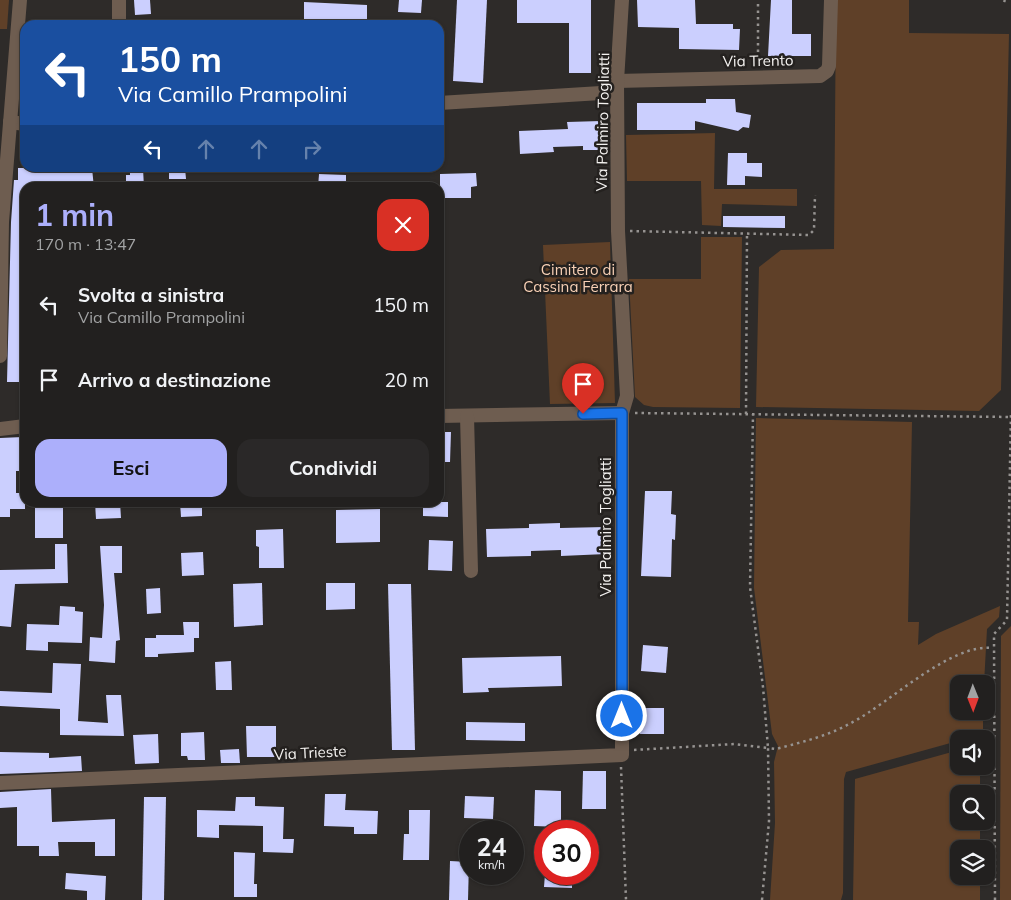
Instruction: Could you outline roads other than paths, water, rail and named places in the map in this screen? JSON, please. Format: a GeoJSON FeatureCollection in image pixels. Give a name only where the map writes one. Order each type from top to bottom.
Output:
{"type":"FeatureCollection","features":[{"type":"Feature","properties":{"kind":"street"},"geometry":{"type":"LineString","coordinates":[[0,356],[2,222],[20,0]]}},
{"type":"Feature","properties":{"kind":"street"},"geometry":{"type":"LineString","coordinates":[[119,0],[119,20]]}},
{"type":"Feature","properties":{"kind":"street","name":"Via Palmiro Togliatti"},"geometry":{"type":"LineString","coordinates":[[622,0],[617,86],[618,231],[627,396],[622,413],[622,754]]}},
{"type":"Feature","properties":{"kind":"street","name":"Via Trento"},"geometry":{"type":"LineString","coordinates":[[444,103],[617,86],[758,76],[824,74],[828,66],[831,0]]}},
{"type":"Feature","properties":{"kind":"street"},"geometry":{"type":"LineString","coordinates":[[10,122],[20,123]]}},
{"type":"Feature","properties":{"kind":"street"},"geometry":{"type":"LineString","coordinates":[[444,416],[622,413]]}},
{"type":"Feature","properties":{"kind":"street"},"geometry":{"type":"LineString","coordinates":[[466,416],[471,571]]}},
{"type":"Feature","properties":{"kind":"street"},"geometry":{"type":"LineString","coordinates":[[0,429],[20,427]]}},
{"type":"Feature","properties":{"kind":"street","name":"Via Trieste"},"geometry":{"type":"LineString","coordinates":[[0,783],[622,754]]}},
{"type":"Feature","properties":{"kind":"park label","name":"Cimitero di Cassina Ferrara"},"geometry":{"type":"Point","coordinates":[578,278]}}]}
